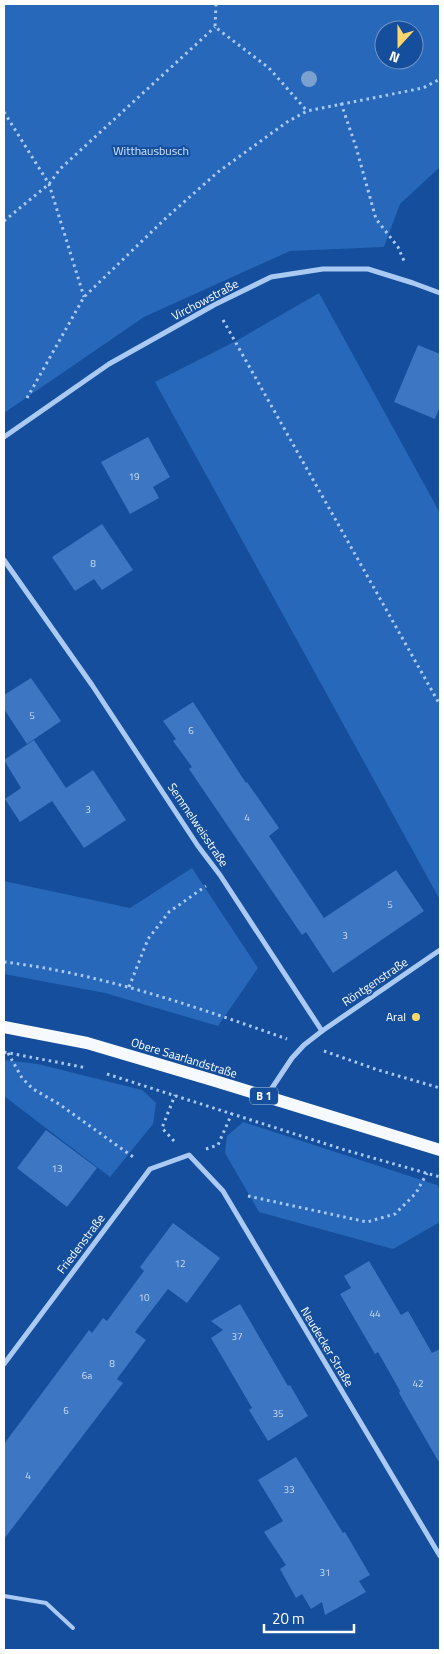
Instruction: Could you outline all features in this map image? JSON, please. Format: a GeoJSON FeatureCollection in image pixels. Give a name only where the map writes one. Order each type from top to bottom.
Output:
{"type":"FeatureCollection","features":[{"type":"Feature","properties":{"kind":"main road","name":"Obere Saarlandstraße"},"geometry":{"type":"LineString","coordinates":[[4,1027],[87,1043],[439,1150]]}},
{"type":"Feature","properties":{"kind":"street","name":"Virchowstraße"},"geometry":{"type":"LineString","coordinates":[[4,437],[109,364],[214,305],[271,277],[323,269],[368,269],[414,282],[440,294]]}},
{"type":"Feature","properties":{"kind":"street","name":"Semmelweisstraße"},"geometry":{"type":"LineString","coordinates":[[4,560],[92,685],[322,1030]]}},
{"type":"Feature","properties":{"kind":"street","name":"Röntgenstraße"},"geometry":{"type":"LineString","coordinates":[[322,1030],[440,950]]}},
{"type":"Feature","properties":{"kind":"street"},"geometry":{"type":"LineString","coordinates":[[266,1097],[292,1058],[322,1030]]}},
{"type":"Feature","properties":{"kind":"street"},"geometry":{"type":"LineString","coordinates":[[150,1169],[189,1155]]}},
{"type":"Feature","properties":{"kind":"street","name":"Neudecker Straße"},"geometry":{"type":"LineString","coordinates":[[189,1155],[223,1191],[440,1556]]}},
{"type":"Feature","properties":{"kind":"street","name":"Friedenstraße"},"geometry":{"type":"LineString","coordinates":[[4,1364],[150,1169]]}},
{"type":"Feature","properties":{"kind":"lane"},"geometry":{"type":"LineString","coordinates":[[4,1596],[46,1603],[73,1628]]}},
{"type":"Feature","properties":{"kind":"path"},"geometry":{"type":"LineString","coordinates":[[4,221],[49,184],[60,169],[215,26],[216,4]]}},
{"type":"Feature","properties":{"kind":"path"},"geometry":{"type":"LineString","coordinates":[[215,26],[269,68],[308,111]]}},
{"type":"Feature","properties":{"kind":"path"},"geometry":{"type":"LineString","coordinates":[[26,401],[84,297],[167,217],[218,172],[287,122],[308,111],[423,88],[440,79]]}},
{"type":"Feature","properties":{"kind":"path"},"geometry":{"type":"LineString","coordinates":[[341,103],[356,147],[376,219],[398,247],[414,282]]}},
{"type":"Feature","properties":{"kind":"path"},"geometry":{"type":"LineString","coordinates":[[4,112],[49,184],[84,297]]}},
{"type":"Feature","properties":{"kind":"path"},"geometry":{"type":"LineString","coordinates":[[214,305],[440,705]]}},
{"type":"Feature","properties":{"kind":"path"},"geometry":{"type":"LineString","coordinates":[[129,987],[148,939],[169,912],[220,876]]}},
{"type":"Feature","properties":{"kind":"path"},"geometry":{"type":"LineString","coordinates":[[4,962],[30,965],[129,987],[231,1019],[378,1070],[440,1088]]}},
{"type":"Feature","properties":{"kind":"path"},"geometry":{"type":"LineString","coordinates":[[6,1052],[94,1070]]}},
{"type":"Feature","properties":{"kind":"path"},"geometry":{"type":"LineString","coordinates":[[6,1052],[22,1078],[33,1089],[59,1104],[150,1169]]}},
{"type":"Feature","properties":{"kind":"path"},"geometry":{"type":"LineString","coordinates":[[103,1073],[440,1177]]}},
{"type":"Feature","properties":{"kind":"path"},"geometry":{"type":"LineString","coordinates":[[175,1095],[162,1128],[189,1155],[218,1144],[232,1113]]}},
{"type":"Feature","properties":{"kind":"path"},"geometry":{"type":"LineString","coordinates":[[223,1191],[367,1222],[395,1214],[416,1193],[439,1150]]}},
{"type":"Feature","properties":{"kind":"green space","name":"Witthausbusch"},"geometry":{"type":"Polygon","coordinates":[[[4,4],[440,4],[440,167],[400,204],[384,247],[290,251],[144,317],[4,413],[4,4]]]}},
{"type":"Feature","properties":{"kind":"green space"},"geometry":{"type":"Polygon","coordinates":[[[319,293],[440,513],[440,900],[155,382],[236,341],[319,293]]]}},
{"type":"Feature","properties":{"kind":"green space"},"geometry":{"type":"Polygon","coordinates":[[[192,868],[258,968],[218,1026],[105,993],[4,974],[4,881],[130,908],[192,868]]]}},
{"type":"Feature","properties":{"kind":"green space"},"geometry":{"type":"Polygon","coordinates":[[[4,1060],[38,1064],[142,1090],[156,1103],[153,1124],[110,1177],[4,1096],[4,1060]]]}},
{"type":"Feature","properties":{"kind":"green space"},"geometry":{"type":"Polygon","coordinates":[[[243,1122],[437,1185],[440,1190],[440,1222],[393,1249],[259,1212],[225,1153],[227,1136],[243,1122]]]}},
{"type":"Feature","properties":{"kind":"building"},"geometry":{"type":"Polygon","coordinates":[[[418,345],[440,354],[440,406],[435,419],[394,402],[418,345]]]}},
{"type":"Feature","properties":{"kind":"building"},"geometry":{"type":"Polygon","coordinates":[[[148,437],[170,477],[153,487],[159,498],[130,514],[101,462],[148,437]]]}},
{"type":"Feature","properties":{"kind":"building"},"geometry":{"type":"Polygon","coordinates":[[[102,524],[133,570],[102,590],[94,579],[75,591],[52,557],[102,524]]]}},
{"type":"Feature","properties":{"kind":"building"},"geometry":{"type":"Polygon","coordinates":[[[31,678],[61,721],[27,744],[4,709],[4,695],[31,678]]]}},
{"type":"Feature","properties":{"kind":"building"},"geometry":{"type":"Polygon","coordinates":[[[193,702],[246,783],[279,828],[269,836],[324,918],[396,870],[424,911],[333,973],[306,932],[302,935],[189,769],[192,767],[173,741],[176,739],[163,721],[193,702]]]}},
{"type":"Feature","properties":{"kind":"building"},"geometry":{"type":"Polygon","coordinates":[[[34,740],[66,788],[93,770],[126,820],[84,848],[52,801],[20,822],[5,799],[21,788],[4,760],[34,740]]]}},
{"type":"Feature","properties":{"kind":"building"},"geometry":{"type":"Polygon","coordinates":[[[46,1130],[97,1168],[67,1207],[17,1168],[46,1130]]]}},
{"type":"Feature","properties":{"kind":"building"},"geometry":{"type":"Polygon","coordinates":[[[173,1223],[220,1258],[187,1303],[168,1289],[135,1332],[146,1340],[117,1379],[123,1383],[4,1539],[4,1444],[89,1330],[92,1333],[103,1318],[107,1321],[144,1271],[140,1267],[173,1223]]]}},
{"type":"Feature","properties":{"kind":"building"},"geometry":{"type":"Polygon","coordinates":[[[369,1261],[401,1315],[408,1311],[432,1353],[440,1349],[440,1464],[378,1352],[375,1354],[340,1294],[351,1288],[344,1276],[369,1261]]]}},
{"type":"Feature","properties":{"kind":"building"},"geometry":{"type":"Polygon","coordinates":[[[240,1304],[288,1386],[290,1385],[308,1416],[268,1441],[249,1410],[252,1408],[211,1338],[223,1330],[211,1321],[240,1304]]]}},
{"type":"Feature","properties":{"kind":"building"},"geometry":{"type":"Polygon","coordinates":[[[296,1457],[343,1533],[345,1532],[370,1575],[359,1581],[366,1592],[325,1615],[322,1602],[311,1609],[302,1594],[296,1598],[280,1569],[286,1565],[264,1532],[283,1521],[258,1480],[296,1457]]]}},
{"type":"Feature","properties":{"kind":"place","name":"Aral"},"geometry":{"type":"Point","coordinates":[416,1017]}}]}
